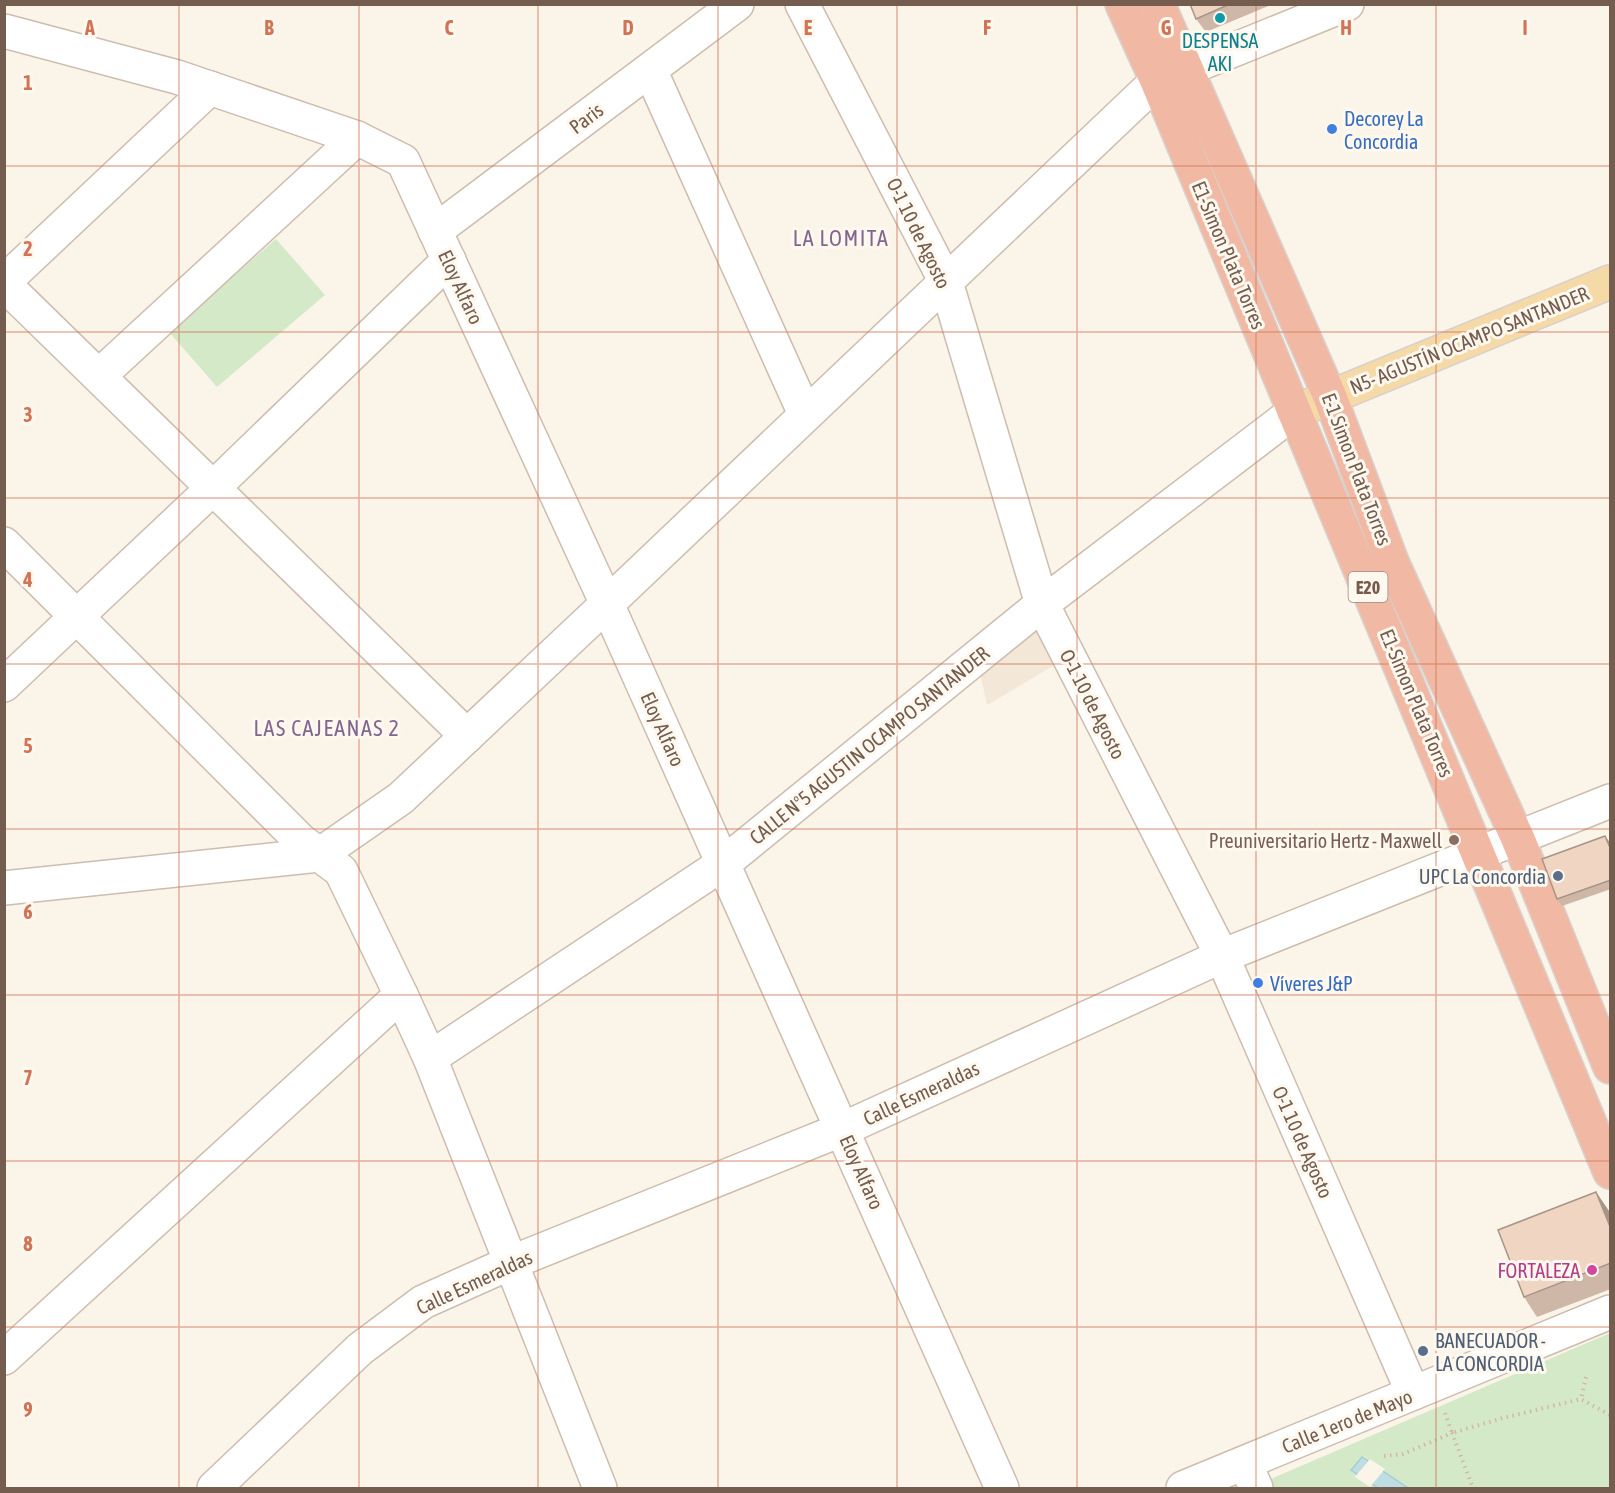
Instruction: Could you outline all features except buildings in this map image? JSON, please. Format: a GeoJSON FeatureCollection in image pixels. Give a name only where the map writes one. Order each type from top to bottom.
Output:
{"type":"FeatureCollection","features":[{"type":"Feature","properties":{"kind":"highway","name":"E1-Simon Plata Torres"},"geometry":{"type":"LineString","coordinates":[[1122,4],[1480,854],[1611,1172]]}},
{"type":"Feature","properties":{"kind":"highway","name":"E-1 Simon Plata Torres"},"geometry":{"type":"LineString","coordinates":[[1158,4],[1330,397],[1392,562],[1518,839],[1611,1067]]}},
{"type":"Feature","properties":{"kind":"main road","name":"N5- AGUSTÍN OCAMPO SANTANDER"},"geometry":{"type":"LineString","coordinates":[[1294,412],[1611,282]]}},
{"type":"Feature","properties":{"kind":"street","name":"Paris"},"geometry":{"type":"LineString","coordinates":[[435,231],[736,4]]}},
{"type":"Feature","properties":{"kind":"street","name":"O-1 10 de Agosto"},"geometry":{"type":"LineString","coordinates":[[802,4],[946,282],[1042,604],[1221,956],[1413,1393]]}},
{"type":"Feature","properties":{"kind":"street"},"geometry":{"type":"LineString","coordinates":[[4,888],[319,855],[400,798],[608,604],[1156,81],[1347,4]]}},
{"type":"Feature","properties":{"kind":"street","name":"Eloy Alfaro"},"geometry":{"type":"LineString","coordinates":[[4,31],[177,77],[357,138],[403,161],[608,604],[1002,1488]]}},
{"type":"Feature","properties":{"kind":"street"},"geometry":{"type":"LineString","coordinates":[[650,70],[805,414]]}},
{"type":"Feature","properties":{"kind":"street"},"geometry":{"type":"LineString","coordinates":[[210,88],[4,283],[466,736]]}},
{"type":"Feature","properties":{"kind":"street"},"geometry":{"type":"LineString","coordinates":[[100,375],[357,138]]}},
{"type":"Feature","properties":{"kind":"street"},"geometry":{"type":"LineString","coordinates":[[4,685],[213,488],[448,260]]}},
{"type":"Feature","properties":{"kind":"street","name":"CALLE Nº5 AGUSTIN OCAMPO SANTANDER"},"geometry":{"type":"LineString","coordinates":[[430,1058],[724,863],[1042,604],[1294,412]]}},
{"type":"Feature","properties":{"kind":"street"},"geometry":{"type":"LineString","coordinates":[[4,544],[300,840],[341,871],[430,1058],[600,1488]]}},
{"type":"Feature","properties":{"kind":"street","name":"Calle Esmeraldas"},"geometry":{"type":"LineString","coordinates":[[214,1488],[360,1349],[423,1302],[510,1263],[843,1129],[1221,956],[1611,801]]}},
{"type":"Feature","properties":{"kind":"street"},"geometry":{"type":"LineString","coordinates":[[4,1358],[400,995]]}},
{"type":"Feature","properties":{"kind":"street","name":"Calle 1ero de Mayo"},"geometry":{"type":"LineString","coordinates":[[1183,1488],[1250,1476],[1413,1393],[1611,1311]]}},
{"type":"Feature","properties":{"kind":"path"},"geometry":{"type":"LineString","coordinates":[[1581,1399],[1586,1377]]}},
{"type":"Feature","properties":{"kind":"path"},"geometry":{"type":"LineString","coordinates":[[1384,1456],[1403,1454],[1452,1433],[1503,1418],[1581,1399],[1611,1415]]}},
{"type":"Feature","properties":{"kind":"path"},"geometry":{"type":"LineString","coordinates":[[1443,1406],[1473,1488]]}},
{"type":"Feature","properties":{"kind":"shaded area"},"geometry":{"type":"Polygon","coordinates":[[[1040,606],[1068,657],[987,705],[977,658],[1040,606]]]}},
{"type":"Feature","properties":{"kind":"green space"},"geometry":{"type":"Polygon","coordinates":[[[276,239],[325,295],[217,387],[169,332],[276,239]]]}},
{"type":"Feature","properties":{"kind":"green space"},"geometry":{"type":"Polygon","coordinates":[[[1610,1333],[1610,1488],[1270,1488],[1266,1481],[1610,1333]]]}},
{"type":"Feature","properties":{"kind":"water"},"geometry":{"type":"Polygon","coordinates":[[[1362,1457],[1408,1488],[1378,1488],[1351,1470],[1362,1457]]]}},
{"type":"Feature","properties":{"kind":"pier"},"geometry":{"type":"Polygon","coordinates":[[[1370,1459],[1385,1469],[1370,1487],[1355,1477],[1370,1459]]]}},
{"type":"Feature","properties":{"kind":"place","name":"DESPENSA AKI"},"geometry":{"type":"Point","coordinates":[1220,18]}},
{"type":"Feature","properties":{"kind":"place","name":"Decorey La Concordia"},"geometry":{"type":"Point","coordinates":[1332,129]}},
{"type":"Feature","properties":{"kind":"place","name":"Preuniversitario Hertz - Maxwell"},"geometry":{"type":"Point","coordinates":[1454,840]}},
{"type":"Feature","properties":{"kind":"place","name":"UPC La Concordia"},"geometry":{"type":"Point","coordinates":[1558,876]}},
{"type":"Feature","properties":{"kind":"place","name":"Víveres J&P"},"geometry":{"type":"Point","coordinates":[1258,983]}},
{"type":"Feature","properties":{"kind":"place","name":"FORTALEZA"},"geometry":{"type":"Point","coordinates":[1592,1270]}},
{"type":"Feature","properties":{"kind":"place","name":"BANECUADOR - LA CONCORDIA"},"geometry":{"type":"Point","coordinates":[1423,1351]}},
{"type":"Feature","properties":{"kind":"district","name":"LA LOMITA"},"geometry":{"type":"Point","coordinates":[841,238]}},
{"type":"Feature","properties":{"kind":"district","name":"LAS CAJEANAS 2"},"geometry":{"type":"Point","coordinates":[327,728]}}]}
